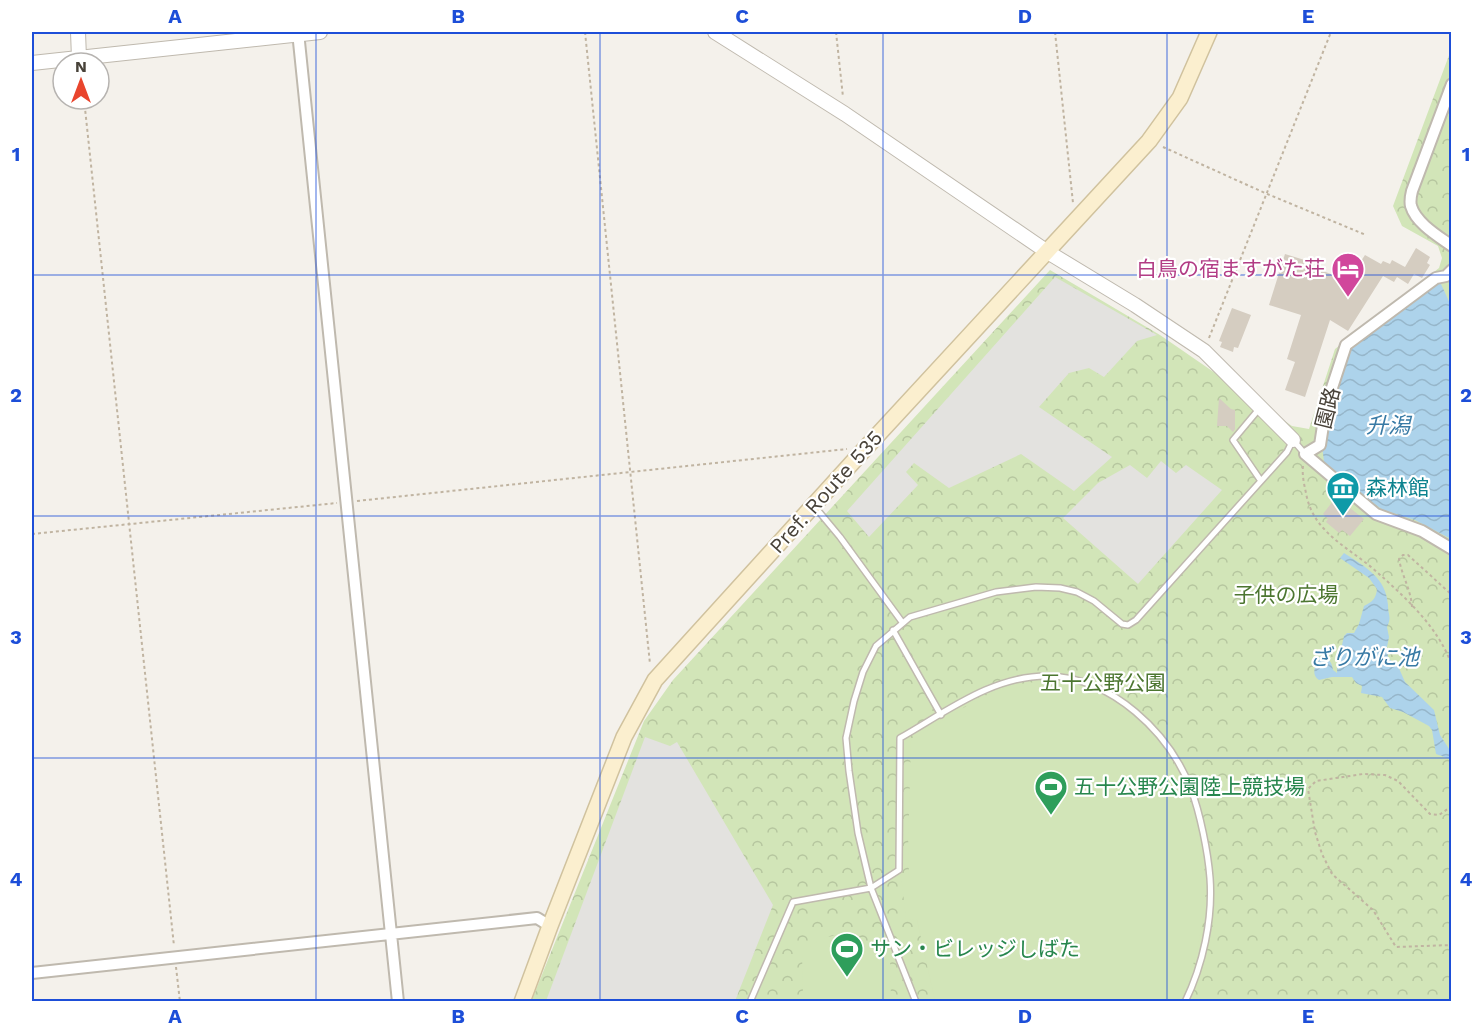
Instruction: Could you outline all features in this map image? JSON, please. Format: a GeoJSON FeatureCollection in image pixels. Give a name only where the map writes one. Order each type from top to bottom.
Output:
{"type":"FeatureCollection","features":[{"type":"Feature","properties":{"kind":"main road","name":"Pref. Route 535"},"geometry":{"type":"LineString","coordinates":[[522,1002],[624,737],[655,680],[1149,141],[1180,98],[1209,32]]}},
{"type":"Feature","properties":{"kind":"street"},"geometry":{"type":"LineString","coordinates":[[78,32],[79,51]]}},
{"type":"Feature","properties":{"kind":"street"},"geometry":{"type":"LineString","coordinates":[[111,54],[320,32]]}},
{"type":"Feature","properties":{"kind":"street"},"geometry":{"type":"LineString","coordinates":[[715,32],[845,114],[1046,251],[1135,305],[1204,351],[1293,440]]}},
{"type":"Feature","properties":{"kind":"street"},"geometry":{"type":"LineString","coordinates":[[298,33],[398,1002]]}},
{"type":"Feature","properties":{"kind":"street"},"geometry":{"type":"LineString","coordinates":[[32,63],[51,61]]}},
{"type":"Feature","properties":{"kind":"street"},"geometry":{"type":"LineString","coordinates":[[1452,84],[1412,191],[1410,205],[1418,218],[1452,246]]}},
{"type":"Feature","properties":{"kind":"street","name":"園路"},"geometry":{"type":"LineString","coordinates":[[1452,270],[1446,276],[1436,278],[1346,345],[1326,406],[1320,445],[1305,454],[1376,514],[1422,531],[1452,549]]}},
{"type":"Feature","properties":{"kind":"street"},"geometry":{"type":"LineString","coordinates":[[32,973],[537,918],[550,926]]}},
{"type":"Feature","properties":{"kind":"lane"},"geometry":{"type":"LineString","coordinates":[[1261,407],[1233,440],[1261,481]]}},
{"type":"Feature","properties":{"kind":"lane"},"geometry":{"type":"LineString","coordinates":[[916,1002],[871,888],[858,833],[846,738],[863,672],[876,646],[910,617],[996,591],[1036,587],[1060,588],[1077,592],[1094,601],[1122,624],[1128,625],[1136,620],[1287,452],[1293,440],[1305,454]]}},
{"type":"Feature","properties":{"kind":"lane"},"geometry":{"type":"LineString","coordinates":[[814,505],[902,622]]}},
{"type":"Feature","properties":{"kind":"lane"},"geometry":{"type":"LineString","coordinates":[[893,630],[941,715]]}},
{"type":"Feature","properties":{"kind":"lane"},"geometry":{"type":"LineString","coordinates":[[750,1002],[793,902],[871,888],[899,870],[900,738],[978,693],[1011,680],[1049,676],[1076,681],[1107,691],[1133,709],[1171,753],[1191,789],[1205,843],[1210,878],[1209,918],[1194,983],[1185,1002]]}},
{"type":"Feature","properties":{"kind":"path"},"geometry":{"type":"LineString","coordinates":[[585,32],[650,665],[655,680]]}},
{"type":"Feature","properties":{"kind":"path"},"geometry":{"type":"LineString","coordinates":[[836,32],[845,114]]}},
{"type":"Feature","properties":{"kind":"path"},"geometry":{"type":"LineString","coordinates":[[1055,32],[1073,203],[1078,217]]}},
{"type":"Feature","properties":{"kind":"path"},"geometry":{"type":"LineString","coordinates":[[1204,351],[1331,32]]}},
{"type":"Feature","properties":{"kind":"path"},"geometry":{"type":"LineString","coordinates":[[85,111],[180,1002]]}},
{"type":"Feature","properties":{"kind":"path"},"geometry":{"type":"LineString","coordinates":[[1149,141],[1265,193],[1366,234]]}},
{"type":"Feature","properties":{"kind":"path"},"geometry":{"type":"LineString","coordinates":[[32,534],[846,449],[861,453]]}},
{"type":"Feature","properties":{"kind":"path"},"geometry":{"type":"LineString","coordinates":[[1305,454],[1302,473],[1308,506],[1317,523],[1337,543],[1377,571],[1412,607],[1439,637],[1452,666]]}},
{"type":"Feature","properties":{"kind":"path"},"geometry":{"type":"LineString","coordinates":[[1412,607],[1412,594],[1402,573],[1399,559],[1403,555],[1408,555],[1452,595]]}},
{"type":"Feature","properties":{"kind":"path"},"geometry":{"type":"LineString","coordinates":[[1452,806],[1439,815],[1430,814],[1398,782],[1385,775],[1363,774],[1316,781],[1308,789],[1315,832],[1332,874],[1373,910],[1396,947],[1452,945]]}},
{"type":"Feature","properties":{"kind":"green space","name":"五十公野公園"},"geometry":{"type":"Polygon","coordinates":[[[1451,50],[1451,1001],[531,1002],[644,721],[673,680],[1050,270],[1160,335],[1292,426],[1309,429],[1335,349],[1439,268],[1442,258],[1438,246],[1402,226],[1393,206],[1451,50]]]}},
{"type":"Feature","properties":{"kind":"green space","name":"五十公野公園陸上競技場"},"geometry":{"type":"Polygon","coordinates":[[[1050,680],[1100,692],[1129,710],[1165,749],[1189,799],[1203,851],[1205,896],[1197,950],[1188,983],[1180,1001],[935,1001],[917,920],[906,919],[901,875],[909,874],[911,741],[979,698],[1013,685],[1050,680]]]}},
{"type":"Feature","properties":{"kind":"green space","name":"サン・ビレッジしばた"},"geometry":{"type":"Polygon","coordinates":[[[841,935],[869,944],[877,952],[879,958],[890,957],[891,1001],[798,1001],[798,997],[803,997],[802,954],[819,940],[841,935]]]}},
{"type":"Feature","properties":{"kind":"shaded area"},"geometry":{"type":"Polygon","coordinates":[[[1055,277],[1157,335],[1137,341],[1104,377],[1089,368],[1069,373],[1039,407],[1112,457],[1074,491],[1021,454],[949,488],[914,463],[906,472],[918,485],[869,537],[847,511],[1055,277]]]}},
{"type":"Feature","properties":{"kind":"shaded area"},"geometry":{"type":"Polygon","coordinates":[[[1161,461],[1176,473],[1186,465],[1222,490],[1138,584],[1063,518],[1098,483],[1130,465],[1147,478],[1161,461]]]}},
{"type":"Feature","properties":{"kind":"shaded area"},"geometry":{"type":"Polygon","coordinates":[[[645,737],[670,746],[677,742],[773,905],[735,1001],[546,1001],[645,737]]]}},
{"type":"Feature","properties":{"kind":"water","name":"升潟"},"geometry":{"type":"Polygon","coordinates":[[[1432,282],[1441,284],[1452,308],[1451,539],[1415,520],[1383,510],[1359,493],[1324,462],[1322,445],[1324,415],[1347,349],[1432,282]]]}},
{"type":"Feature","properties":{"kind":"water","name":"ざりがに池"},"geometry":{"type":"Polygon","coordinates":[[[1344,553],[1373,574],[1383,587],[1389,616],[1388,658],[1398,666],[1405,682],[1434,710],[1440,735],[1451,752],[1450,759],[1436,754],[1432,730],[1429,726],[1403,712],[1390,708],[1382,697],[1361,693],[1362,686],[1352,677],[1332,677],[1319,680],[1316,678],[1315,669],[1320,656],[1325,656],[1331,662],[1333,670],[1337,673],[1338,651],[1344,636],[1347,633],[1354,633],[1364,606],[1376,595],[1377,589],[1369,578],[1340,558],[1344,553]]]}},
{"type":"Feature","properties":{"kind":"building"},"geometry":{"type":"Polygon","coordinates":[[[1416,248],[1430,257],[1427,263],[1430,265],[1422,278],[1414,274],[1408,284],[1397,277],[1394,282],[1383,276],[1348,331],[1330,320],[1305,397],[1285,390],[1295,362],[1287,359],[1301,315],[1269,305],[1285,254],[1311,262],[1310,266],[1336,276],[1347,257],[1359,264],[1365,255],[1381,264],[1383,261],[1390,264],[1392,260],[1405,267],[1416,248]]]}},
{"type":"Feature","properties":{"kind":"building"},"geometry":{"type":"Polygon","coordinates":[[[1232,308],[1251,315],[1238,348],[1234,347],[1233,352],[1220,347],[1222,342],[1219,341],[1232,308]]]}},
{"type":"Feature","properties":{"kind":"building"},"geometry":{"type":"Polygon","coordinates":[[[1219,398],[1235,410],[1233,432],[1227,426],[1217,426],[1219,398]]]}},
{"type":"Feature","properties":{"kind":"building","name":"森林館"},"geometry":{"type":"Polygon","coordinates":[[[1336,497],[1364,519],[1350,536],[1342,530],[1339,533],[1326,522],[1328,519],[1323,514],[1336,497]]]}},
{"type":"Feature","properties":{"kind":"place","name":"白鳥の宿ますがた荘"},"geometry":{"type":"Point","coordinates":[1348,298]}},
{"type":"Feature","properties":{"kind":"place","name":"森林館"},"geometry":{"type":"Point","coordinates":[1343,517]}},
{"type":"Feature","properties":{"kind":"place","name":"五十公野公園陸上競技場"},"geometry":{"type":"Point","coordinates":[1051,816]}},
{"type":"Feature","properties":{"kind":"place","name":"サン・ビレッジしばた"},"geometry":{"type":"Point","coordinates":[847,978]}},
{"type":"Feature","properties":{"kind":"park label","name":"子供の広場"},"geometry":{"type":"Point","coordinates":[1286,595]}}]}
